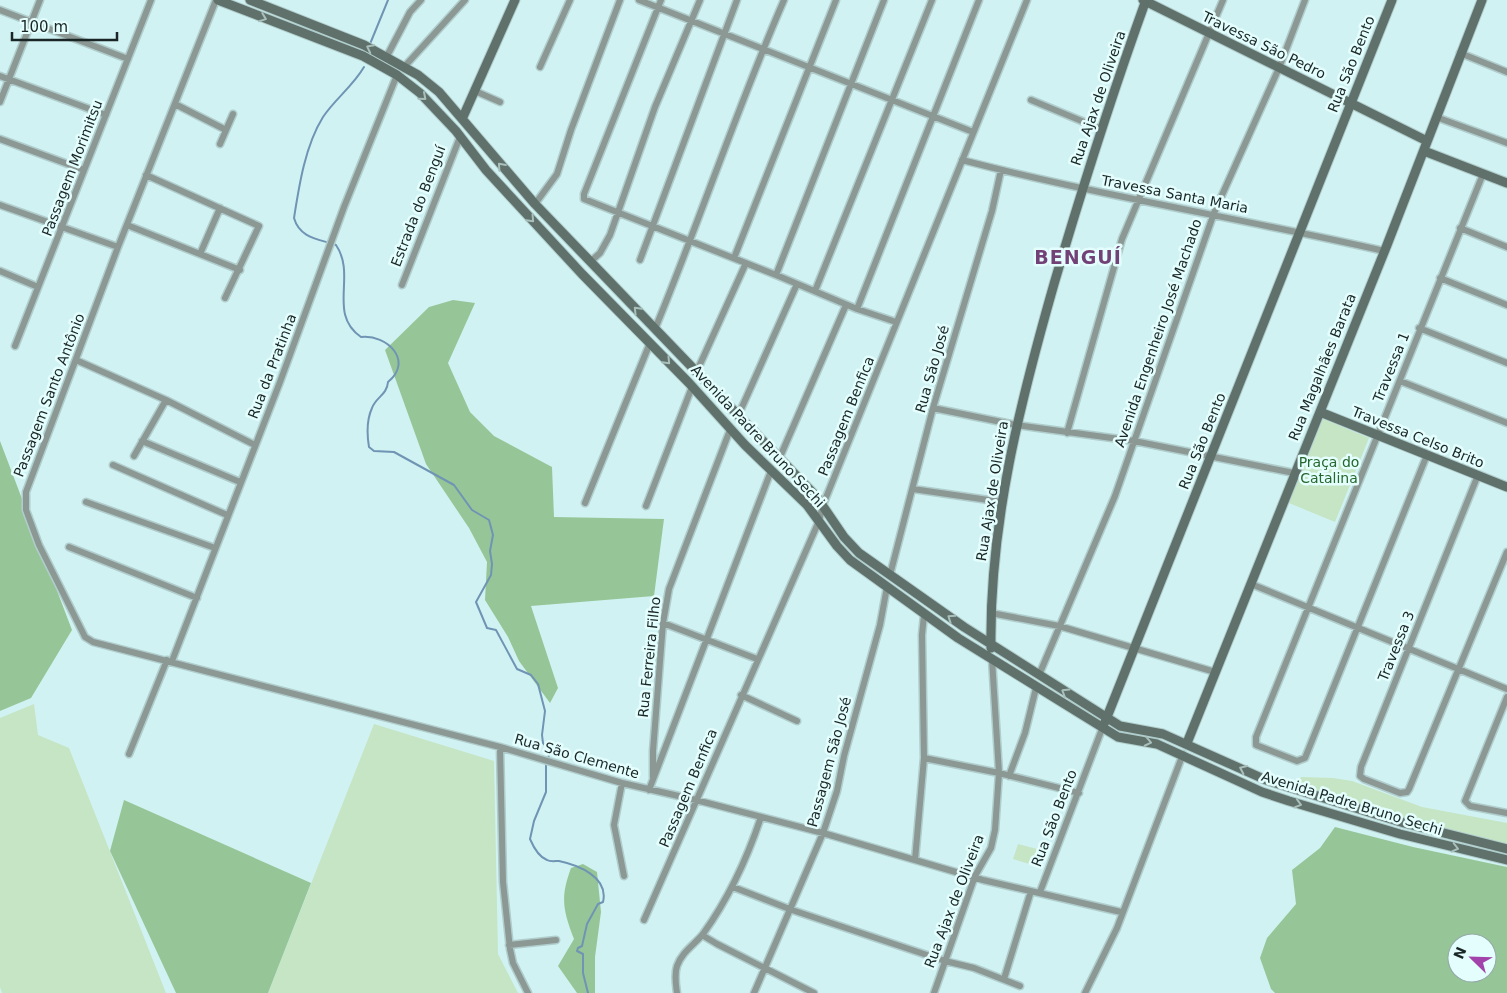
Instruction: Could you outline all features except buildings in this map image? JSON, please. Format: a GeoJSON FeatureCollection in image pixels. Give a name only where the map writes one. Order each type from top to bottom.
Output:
{"type":"FeatureCollection","features":[{"type":"Feature","properties":{"kind":"main road","name":"Avenida Padre Bruno Sechi"},"geometry":{"type":"LineString","coordinates":[[217,0],[363,56],[431,103],[518,205],[692,387],[730,430],[807,505],[837,546],[850,560],[924,615],[1036,688],[1118,737],[1157,744],[1262,792],[1282,799],[1400,834],[1507,860]]}},
{"type":"Feature","properties":{"kind":"main road","name":"Avenida Padre Bruno Sechi"},"geometry":{"type":"LineString","coordinates":[[250,0],[268,3],[387,56],[405,66],[439,92],[463,117],[491,155],[535,204],[697,371],[738,416],[780,457],[823,505],[844,537],[859,553],[991,645],[1120,726],[1151,730],[1187,743],[1266,780],[1404,823],[1507,849]]}},
{"type":"Feature","properties":{"kind":"main road"},"geometry":{"type":"LineString","coordinates":[[463,117],[515,0]]}},
{"type":"Feature","properties":{"kind":"main road","name":"Travessa São Pedro"},"geometry":{"type":"LineString","coordinates":[[1145,0],[1209,34],[1351,102],[1427,141]]}},
{"type":"Feature","properties":{"kind":"main road","name":"Rua Ajax de Oliveira"},"geometry":{"type":"LineString","coordinates":[[992,659],[992,577],[1002,502],[1016,425],[1082,188],[1145,0]]}},
{"type":"Feature","properties":{"kind":"main road","name":"Rua São Bento"},"geometry":{"type":"LineString","coordinates":[[1102,729],[1392,0]]}},
{"type":"Feature","properties":{"kind":"main road","name":"Rua Magalhães Barata"},"geometry":{"type":"LineString","coordinates":[[1187,743],[1424,151],[1460,53],[1482,0]]}},
{"type":"Feature","properties":{"kind":"main road"},"geometry":{"type":"LineString","coordinates":[[1424,151],[1507,183]]}},
{"type":"Feature","properties":{"kind":"main road","name":"Travessa Celso Brito"},"geometry":{"type":"LineString","coordinates":[[1320,412],[1507,487]]}},
{"type":"Feature","properties":{"kind":"street"},"geometry":{"type":"LineString","coordinates":[[0,102],[40,0]]}},
{"type":"Feature","properties":{"kind":"street","name":"Passagem Morimitsu"},"geometry":{"type":"LineString","coordinates":[[15,346],[152,0]]}},
{"type":"Feature","properties":{"kind":"street","name":"Passagem Santo Antônio"},"geometry":{"type":"LineString","coordinates":[[169,661],[92,642],[85,636],[39,545],[26,510],[29,484],[146,175],[217,0]]}},
{"type":"Feature","properties":{"kind":"street"},"geometry":{"type":"LineString","coordinates":[[387,56],[410,12],[421,0]]}},
{"type":"Feature","properties":{"kind":"street"},"geometry":{"type":"LineString","coordinates":[[405,66],[465,0]]}},
{"type":"Feature","properties":{"kind":"street"},"geometry":{"type":"LineString","coordinates":[[540,66],[570,0]]}},
{"type":"Feature","properties":{"kind":"street"},"geometry":{"type":"LineString","coordinates":[[535,204],[557,174],[571,130],[620,0]]}},
{"type":"Feature","properties":{"kind":"street"},"geometry":{"type":"LineString","coordinates":[[639,0],[890,101],[973,132]]}},
{"type":"Feature","properties":{"kind":"street"},"geometry":{"type":"LineString","coordinates":[[661,0],[583,198],[846,305],[896,322]]}},
{"type":"Feature","properties":{"kind":"street"},"geometry":{"type":"LineString","coordinates":[[590,262],[600,253],[618,212],[655,107],[700,0]]}},
{"type":"Feature","properties":{"kind":"street"},"geometry":{"type":"LineString","coordinates":[[640,260],[736,0]]}},
{"type":"Feature","properties":{"kind":"street"},"geometry":{"type":"LineString","coordinates":[[655,329],[692,241],[763,49],[784,0]]}},
{"type":"Feature","properties":{"kind":"street"},"geometry":{"type":"LineString","coordinates":[[734,258],[836,0]]}},
{"type":"Feature","properties":{"kind":"street"},"geometry":{"type":"LineString","coordinates":[[776,275],[884,0]]}},
{"type":"Feature","properties":{"kind":"street"},"geometry":{"type":"LineString","coordinates":[[815,291],[932,0]]}},
{"type":"Feature","properties":{"kind":"street"},"geometry":{"type":"LineString","coordinates":[[857,309],[931,117],[979,0]]}},
{"type":"Feature","properties":{"kind":"street","name":"Passagem Benfica"},"geometry":{"type":"LineString","coordinates":[[644,920],[741,695],[819,521],[823,505],[896,322],[1027,0]]}},
{"type":"Feature","properties":{"kind":"street"},"geometry":{"type":"LineString","coordinates":[[1066,433],[1122,239],[1223,0]]}},
{"type":"Feature","properties":{"kind":"street","name":"Avenida Engenheiro José Machado"},"geometry":{"type":"LineString","coordinates":[[1039,676],[1115,496],[1214,213],[1279,68],[1305,0]]}},
{"type":"Feature","properties":{"kind":"street"},"geometry":{"type":"LineString","coordinates":[[0,10],[128,59]]}},
{"type":"Feature","properties":{"kind":"street"},"geometry":{"type":"LineString","coordinates":[[1460,53],[1507,72]]}},
{"type":"Feature","properties":{"kind":"street"},"geometry":{"type":"LineString","coordinates":[[0,76],[106,114]]}},
{"type":"Feature","properties":{"kind":"street","name":"Rua da Pratinha"},"geometry":{"type":"LineString","coordinates":[[129,754],[197,598],[332,239],[396,77]]}},
{"type":"Feature","properties":{"kind":"street"},"geometry":{"type":"LineString","coordinates":[[475,91],[500,102]]}},
{"type":"Feature","properties":{"kind":"street"},"geometry":{"type":"LineString","coordinates":[[1031,100],[1101,128]]}},
{"type":"Feature","properties":{"kind":"street"},"geometry":{"type":"LineString","coordinates":[[175,104],[226,130]]}},
{"type":"Feature","properties":{"kind":"street"},"geometry":{"type":"LineString","coordinates":[[220,144],[233,114]]}},
{"type":"Feature","properties":{"kind":"street"},"geometry":{"type":"LineString","coordinates":[[1436,117],[1507,143]]}},
{"type":"Feature","properties":{"kind":"street","name":"Estrada do Benguí"},"geometry":{"type":"LineString","coordinates":[[402,285],[460,137]]}},
{"type":"Feature","properties":{"kind":"street"},"geometry":{"type":"LineString","coordinates":[[0,139],[84,170]]}},
{"type":"Feature","properties":{"kind":"street","name":"Travessa Santa Maria"},"geometry":{"type":"LineString","coordinates":[[962,160],[1082,188],[1214,213],[1384,251]]}},
{"type":"Feature","properties":{"kind":"street","name":"Rua São José"},"geometry":{"type":"LineString","coordinates":[[890,575],[934,408],[992,211],[1001,170]]}},
{"type":"Feature","properties":{"kind":"street","name":"Travessa 1"},"geometry":{"type":"LineString","coordinates":[[1359,629],[1305,758],[1297,761],[1260,747],[1254,741],[1400,381],[1419,328],[1483,174]]}},
{"type":"Feature","properties":{"kind":"street"},"geometry":{"type":"LineString","coordinates":[[146,175],[252,222],[259,228],[225,298]]}},
{"type":"Feature","properties":{"kind":"street"},"geometry":{"type":"LineString","coordinates":[[0,205],[118,248]]}},
{"type":"Feature","properties":{"kind":"street"},"geometry":{"type":"LineString","coordinates":[[200,254],[220,208]]}},
{"type":"Feature","properties":{"kind":"street"},"geometry":{"type":"LineString","coordinates":[[127,225],[240,270]]}},
{"type":"Feature","properties":{"kind":"street"},"geometry":{"type":"LineString","coordinates":[[1460,228],[1507,246]]}},
{"type":"Feature","properties":{"kind":"street"},"geometry":{"type":"LineString","coordinates":[[697,371],[746,263]]}},
{"type":"Feature","properties":{"kind":"street"},"geometry":{"type":"LineString","coordinates":[[0,271],[38,287]]}},
{"type":"Feature","properties":{"kind":"street"},"geometry":{"type":"LineString","coordinates":[[1440,278],[1507,305]]}},
{"type":"Feature","properties":{"kind":"street"},"geometry":{"type":"LineString","coordinates":[[738,416],[798,284]]}},
{"type":"Feature","properties":{"kind":"street"},"geometry":{"type":"LineString","coordinates":[[780,457],[846,305]]}},
{"type":"Feature","properties":{"kind":"street"},"geometry":{"type":"LineString","coordinates":[[1419,328],[1507,363]]}},
{"type":"Feature","properties":{"kind":"street"},"geometry":{"type":"LineString","coordinates":[[585,503],[650,343]]}},
{"type":"Feature","properties":{"kind":"street"},"geometry":{"type":"LineString","coordinates":[[76,360],[166,400],[255,445]]}},
{"type":"Feature","properties":{"kind":"street"},"geometry":{"type":"LineString","coordinates":[[1400,381],[1507,423]]}},
{"type":"Feature","properties":{"kind":"street"},"geometry":{"type":"LineString","coordinates":[[646,506],[692,387]]}},
{"type":"Feature","properties":{"kind":"street"},"geometry":{"type":"LineString","coordinates":[[134,456],[166,400]]}},
{"type":"Feature","properties":{"kind":"street"},"geometry":{"type":"LineString","coordinates":[[934,408],[1016,425],[1134,441],[1294,473]]}},
{"type":"Feature","properties":{"kind":"street","name":"Rua Ferreira Filho"},"geometry":{"type":"LineString","coordinates":[[653,777],[653,751],[663,623],[669,589],[730,430]]}},
{"type":"Feature","properties":{"kind":"street"},"geometry":{"type":"LineString","coordinates":[[142,441],[240,482]]}},
{"type":"Feature","properties":{"kind":"street"},"geometry":{"type":"LineString","coordinates":[[1359,629],[1427,455]]}},
{"type":"Feature","properties":{"kind":"street"},"geometry":{"type":"LineString","coordinates":[[113,465],[227,515]]}},
{"type":"Feature","properties":{"kind":"street"},"geometry":{"type":"LineString","coordinates":[[649,790],[771,471]]}},
{"type":"Feature","properties":{"kind":"street","name":"Travessa 3"},"geometry":{"type":"LineString","coordinates":[[1460,670],[1410,789],[1407,792],[1400,793],[1364,778],[1360,772],[1478,475]]}},
{"type":"Feature","properties":{"kind":"street"},"geometry":{"type":"LineString","coordinates":[[913,489],[1002,502]]}},
{"type":"Feature","properties":{"kind":"street"},"geometry":{"type":"LineString","coordinates":[[86,502],[215,548]]}},
{"type":"Feature","properties":{"kind":"street"},"geometry":{"type":"LineString","coordinates":[[69,547],[197,598]]}},
{"type":"Feature","properties":{"kind":"street"},"geometry":{"type":"LineString","coordinates":[[1460,670],[1507,552]]}},
{"type":"Feature","properties":{"kind":"street"},"geometry":{"type":"LineString","coordinates":[[1251,584],[1507,689]]}},
{"type":"Feature","properties":{"kind":"street","name":"Passagem São José"},"geometry":{"type":"LineString","coordinates":[[754,993],[792,910],[823,833],[837,791],[844,756],[880,625],[887,587]]}},
{"type":"Feature","properties":{"kind":"street"},"geometry":{"type":"LineString","coordinates":[[991,613],[1059,626],[1135,650],[1215,672]]}},
{"type":"Feature","properties":{"kind":"street"},"geometry":{"type":"LineString","coordinates":[[914,860],[924,758],[922,635],[924,615]]}},
{"type":"Feature","properties":{"kind":"street"},"geometry":{"type":"LineString","coordinates":[[663,623],[757,659]]}},
{"type":"Feature","properties":{"kind":"street","name":"Rua Ajax de Oliveira"},"geometry":{"type":"LineString","coordinates":[[934,993],[975,876],[991,848],[997,817],[999,772],[992,659]]}},
{"type":"Feature","properties":{"kind":"street","name":"Rua São Clemente"},"geometry":{"type":"LineString","coordinates":[[169,661],[500,747],[622,783],[823,833],[914,860],[1121,912]]}},
{"type":"Feature","properties":{"kind":"street"},"geometry":{"type":"LineString","coordinates":[[1009,776],[1025,733],[1036,688]]}},
{"type":"Feature","properties":{"kind":"street"},"geometry":{"type":"LineString","coordinates":[[741,695],[797,721]]}},
{"type":"Feature","properties":{"kind":"street"},"geometry":{"type":"LineString","coordinates":[[1507,697],[1466,798],[1467,805],[1507,813]]}},
{"type":"Feature","properties":{"kind":"street","name":"Rua São Bento"},"geometry":{"type":"LineString","coordinates":[[1040,892],[1102,729]]}},
{"type":"Feature","properties":{"kind":"street"},"geometry":{"type":"LineString","coordinates":[[500,747],[503,882],[509,945],[513,962],[528,993]]}},
{"type":"Feature","properties":{"kind":"street"},"geometry":{"type":"LineString","coordinates":[[1085,993],[1117,928],[1121,912],[1182,754]]}},
{"type":"Feature","properties":{"kind":"street"},"geometry":{"type":"LineString","coordinates":[[924,758],[999,772],[1078,793]]}},
{"type":"Feature","properties":{"kind":"street"},"geometry":{"type":"LineString","coordinates":[[622,783],[614,825],[624,876]]}},
{"type":"Feature","properties":{"kind":"street"},"geometry":{"type":"LineString","coordinates":[[677,993],[677,966],[684,954],[702,935],[733,886],[748,855],[761,817]]}},
{"type":"Feature","properties":{"kind":"street"},"geometry":{"type":"LineString","coordinates":[[733,886],[792,910],[945,961],[974,968],[1020,986]]}},
{"type":"Feature","properties":{"kind":"street"},"geometry":{"type":"LineString","coordinates":[[1004,979],[1032,891]]}},
{"type":"Feature","properties":{"kind":"street"},"geometry":{"type":"LineString","coordinates":[[702,935],[814,993]]}},
{"type":"Feature","properties":{"kind":"street"},"geometry":{"type":"LineString","coordinates":[[509,945],[556,940]]}},
{"type":"Feature","properties":{"kind":"green space"},"geometry":{"type":"Polygon","coordinates":[[[453,300],[475,303],[448,363],[470,412],[494,436],[552,467],[554,517],[664,519],[654,596],[531,606],[558,688],[550,703],[519,661],[508,637],[485,600],[487,562],[469,528],[426,464],[385,350],[429,307],[453,300]]]}},
{"type":"Feature","properties":{"kind":"green space","name":"Praça do Catalina"},"geometry":{"type":"Polygon","coordinates":[[[1323,419],[1369,438],[1335,522],[1289,503],[1323,419]]]}},
{"type":"Feature","properties":{"kind":"green space"},"geometry":{"type":"Polygon","coordinates":[[[0,441],[72,630],[31,698],[0,711],[0,441]]]}},
{"type":"Feature","properties":{"kind":"green space"},"geometry":{"type":"Polygon","coordinates":[[[34,704],[38,735],[69,748],[166,993],[2,993],[0,987],[0,718],[34,704]]]}},
{"type":"Feature","properties":{"kind":"green space"},"geometry":{"type":"Polygon","coordinates":[[[374,724],[494,761],[498,954],[518,993],[268,993],[374,724]]]}},
{"type":"Feature","properties":{"kind":"green space"},"geometry":{"type":"Polygon","coordinates":[[[1301,777],[1333,778],[1352,781],[1422,807],[1507,823],[1507,848],[1294,791],[1301,777]]]}},
{"type":"Feature","properties":{"kind":"green space"},"geometry":{"type":"Polygon","coordinates":[[[124,800],[311,883],[268,993],[176,993],[110,851],[124,800]]]}},
{"type":"Feature","properties":{"kind":"green space"},"geometry":{"type":"Polygon","coordinates":[[[1335,827],[1413,847],[1507,867],[1507,993],[1275,993],[1271,989],[1260,958],[1267,938],[1296,904],[1292,870],[1320,848],[1335,827]]]}},
{"type":"Feature","properties":{"kind":"green space"},"geometry":{"type":"Polygon","coordinates":[[[1018,844],[1037,849],[1033,865],[1013,859],[1018,844]]]}},
{"type":"Feature","properties":{"kind":"green space"},"geometry":{"type":"Polygon","coordinates":[[[583,864],[597,872],[601,912],[595,957],[595,993],[577,993],[558,966],[574,939],[565,912],[565,888],[571,868],[583,864]]]}},
{"type":"Feature","properties":{"kind":"waterway"},"geometry":{"type":"LineString","coordinates":[[370,44],[388,0]]}},
{"type":"Feature","properties":{"kind":"waterway"},"geometry":{"type":"LineString","coordinates":[[364,67],[328,110],[317,128],[307,153],[294,218],[297,225],[306,234],[336,245],[342,257],[344,269],[344,306],[346,317],[351,327],[361,337],[371,337],[388,344],[398,358],[395,374],[370,412],[368,427],[369,447],[374,451],[394,452],[454,485],[472,510],[489,520],[493,535],[490,551],[491,575],[476,602],[487,628],[496,630],[517,669],[531,675],[538,684],[545,711],[542,735],[543,743],[550,752],[548,758]]}},
{"type":"Feature","properties":{"kind":"waterway"},"geometry":{"type":"LineString","coordinates":[[546,763],[546,792],[534,821],[530,839],[544,859],[567,863],[583,869],[597,879],[604,893],[603,902],[598,904],[587,924],[582,946],[577,951],[583,954],[583,973],[588,993]]}},
{"type":"Feature","properties":{"kind":"district","name":"BENGUÍ"},"geometry":{"type":"Point","coordinates":[1078,257]}}]}
